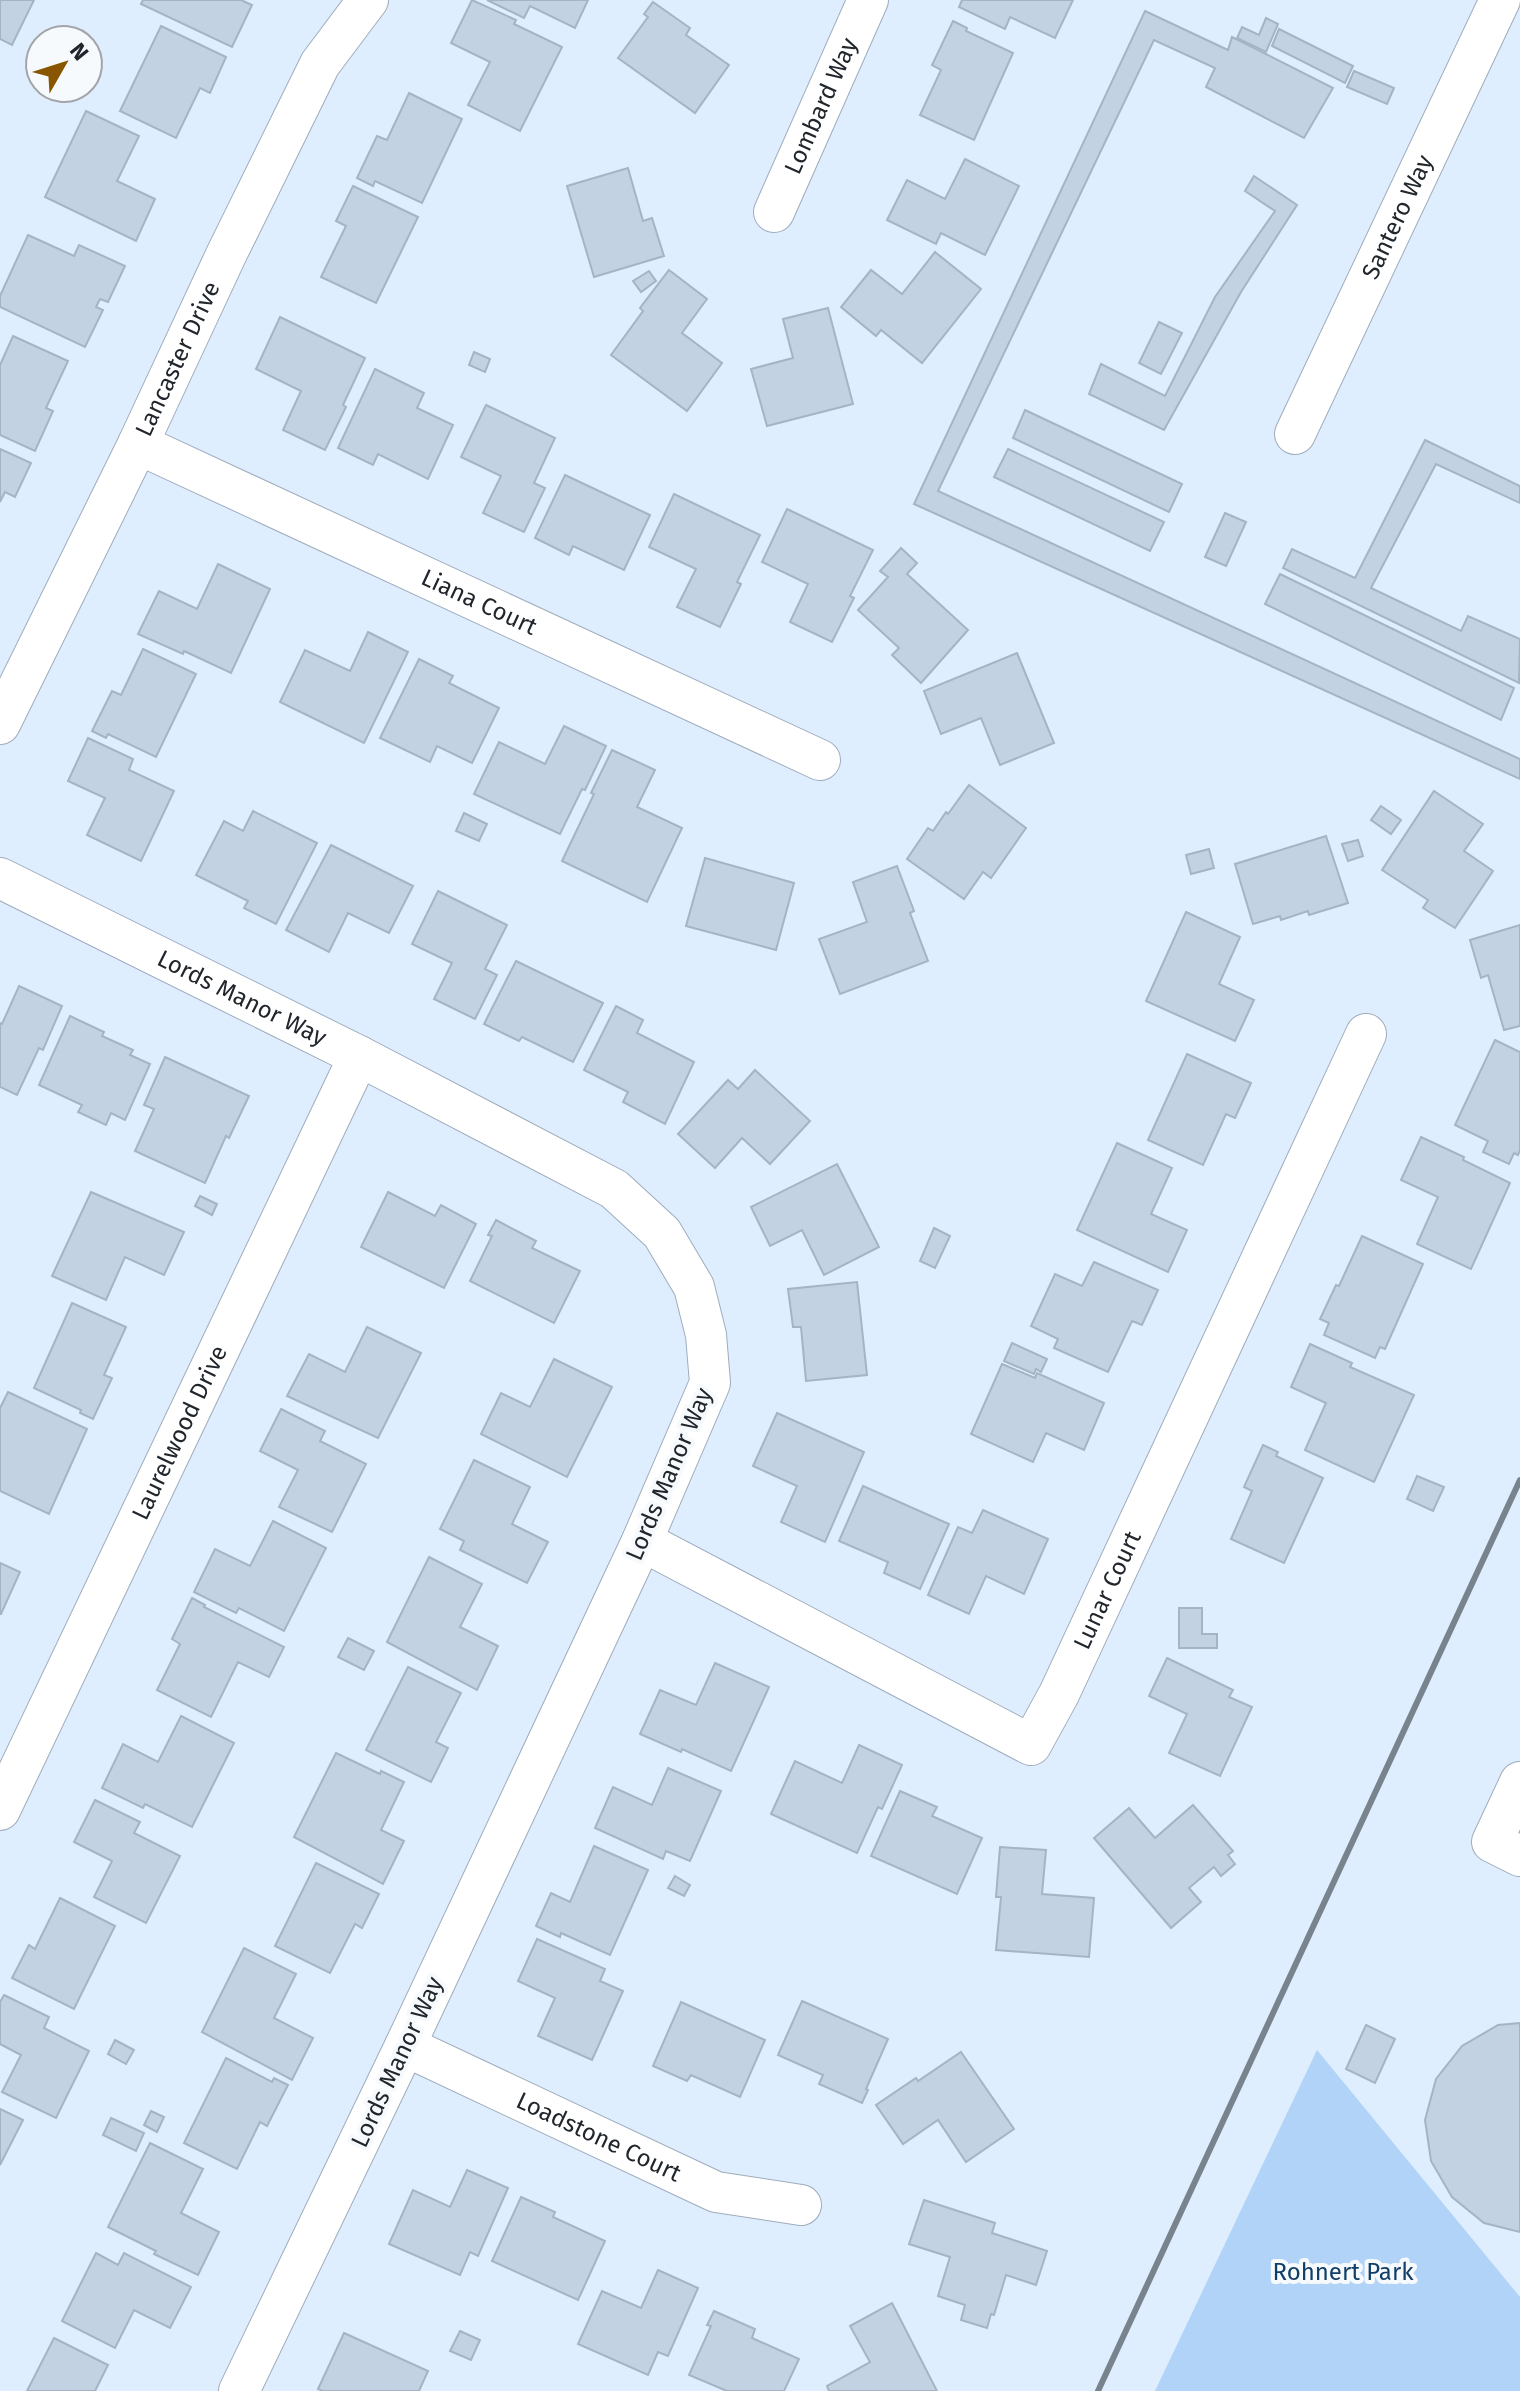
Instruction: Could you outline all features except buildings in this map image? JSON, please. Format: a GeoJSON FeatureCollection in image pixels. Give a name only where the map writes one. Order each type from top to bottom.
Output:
{"type":"FeatureCollection","features":[{"type":"Feature","properties":{"kind":"street","name":"Lancaster Drive"},"geometry":{"type":"LineString","coordinates":[[0,724],[320,64],[368,0]]}},
{"type":"Feature","properties":{"kind":"street","name":"Santero Way"},"geometry":{"type":"LineString","coordinates":[[1295,434],[1500,0]]}},
{"type":"Feature","properties":{"kind":"street","name":"Lombard Way"},"geometry":{"type":"LineString","coordinates":[[774,212],[865,1]]}},
{"type":"Feature","properties":{"kind":"street","name":"Liana Court"},"geometry":{"type":"LineString","coordinates":[[138,444],[820,760]]}},
{"type":"Feature","properties":{"kind":"street","name":"Lords Manor Way"},"geometry":{"type":"LineString","coordinates":[[0,878],[359,1056],[614,1189],[662,1233],[694,1287],[706,1335],[710,1383],[642,1541],[239,2391]]}},
{"type":"Feature","properties":{"kind":"street","name":"Lunar Court"},"geometry":{"type":"LineString","coordinates":[[642,1541],[1031,1745],[1059,1694],[1366,1034]]}},
{"type":"Feature","properties":{"kind":"street","name":"Laurelwood Drive"},"geometry":{"type":"LineString","coordinates":[[0,1810],[359,1056]]}},
{"type":"Feature","properties":{"kind":"street"},"geometry":{"type":"LineString","coordinates":[[1506,1849],[1520,1782]]}},
{"type":"Feature","properties":{"kind":"street","name":"Loadstone Court"},"geometry":{"type":"LineString","coordinates":[[405,2046],[716,2192],[801,2205]]}},
{"type":"Feature","properties":{"kind":"green space","name":"Rohnert Park"},"geometry":{"type":"Polygon","coordinates":[[[1317,2050],[1520,2297],[1520,2391],[1155,2391],[1317,2050]]]}},
{"type":"Feature","properties":{"kind":"railway"},"geometry":{"type":"LineString","coordinates":[[1098,2391],[1520,1480]]}}]}
